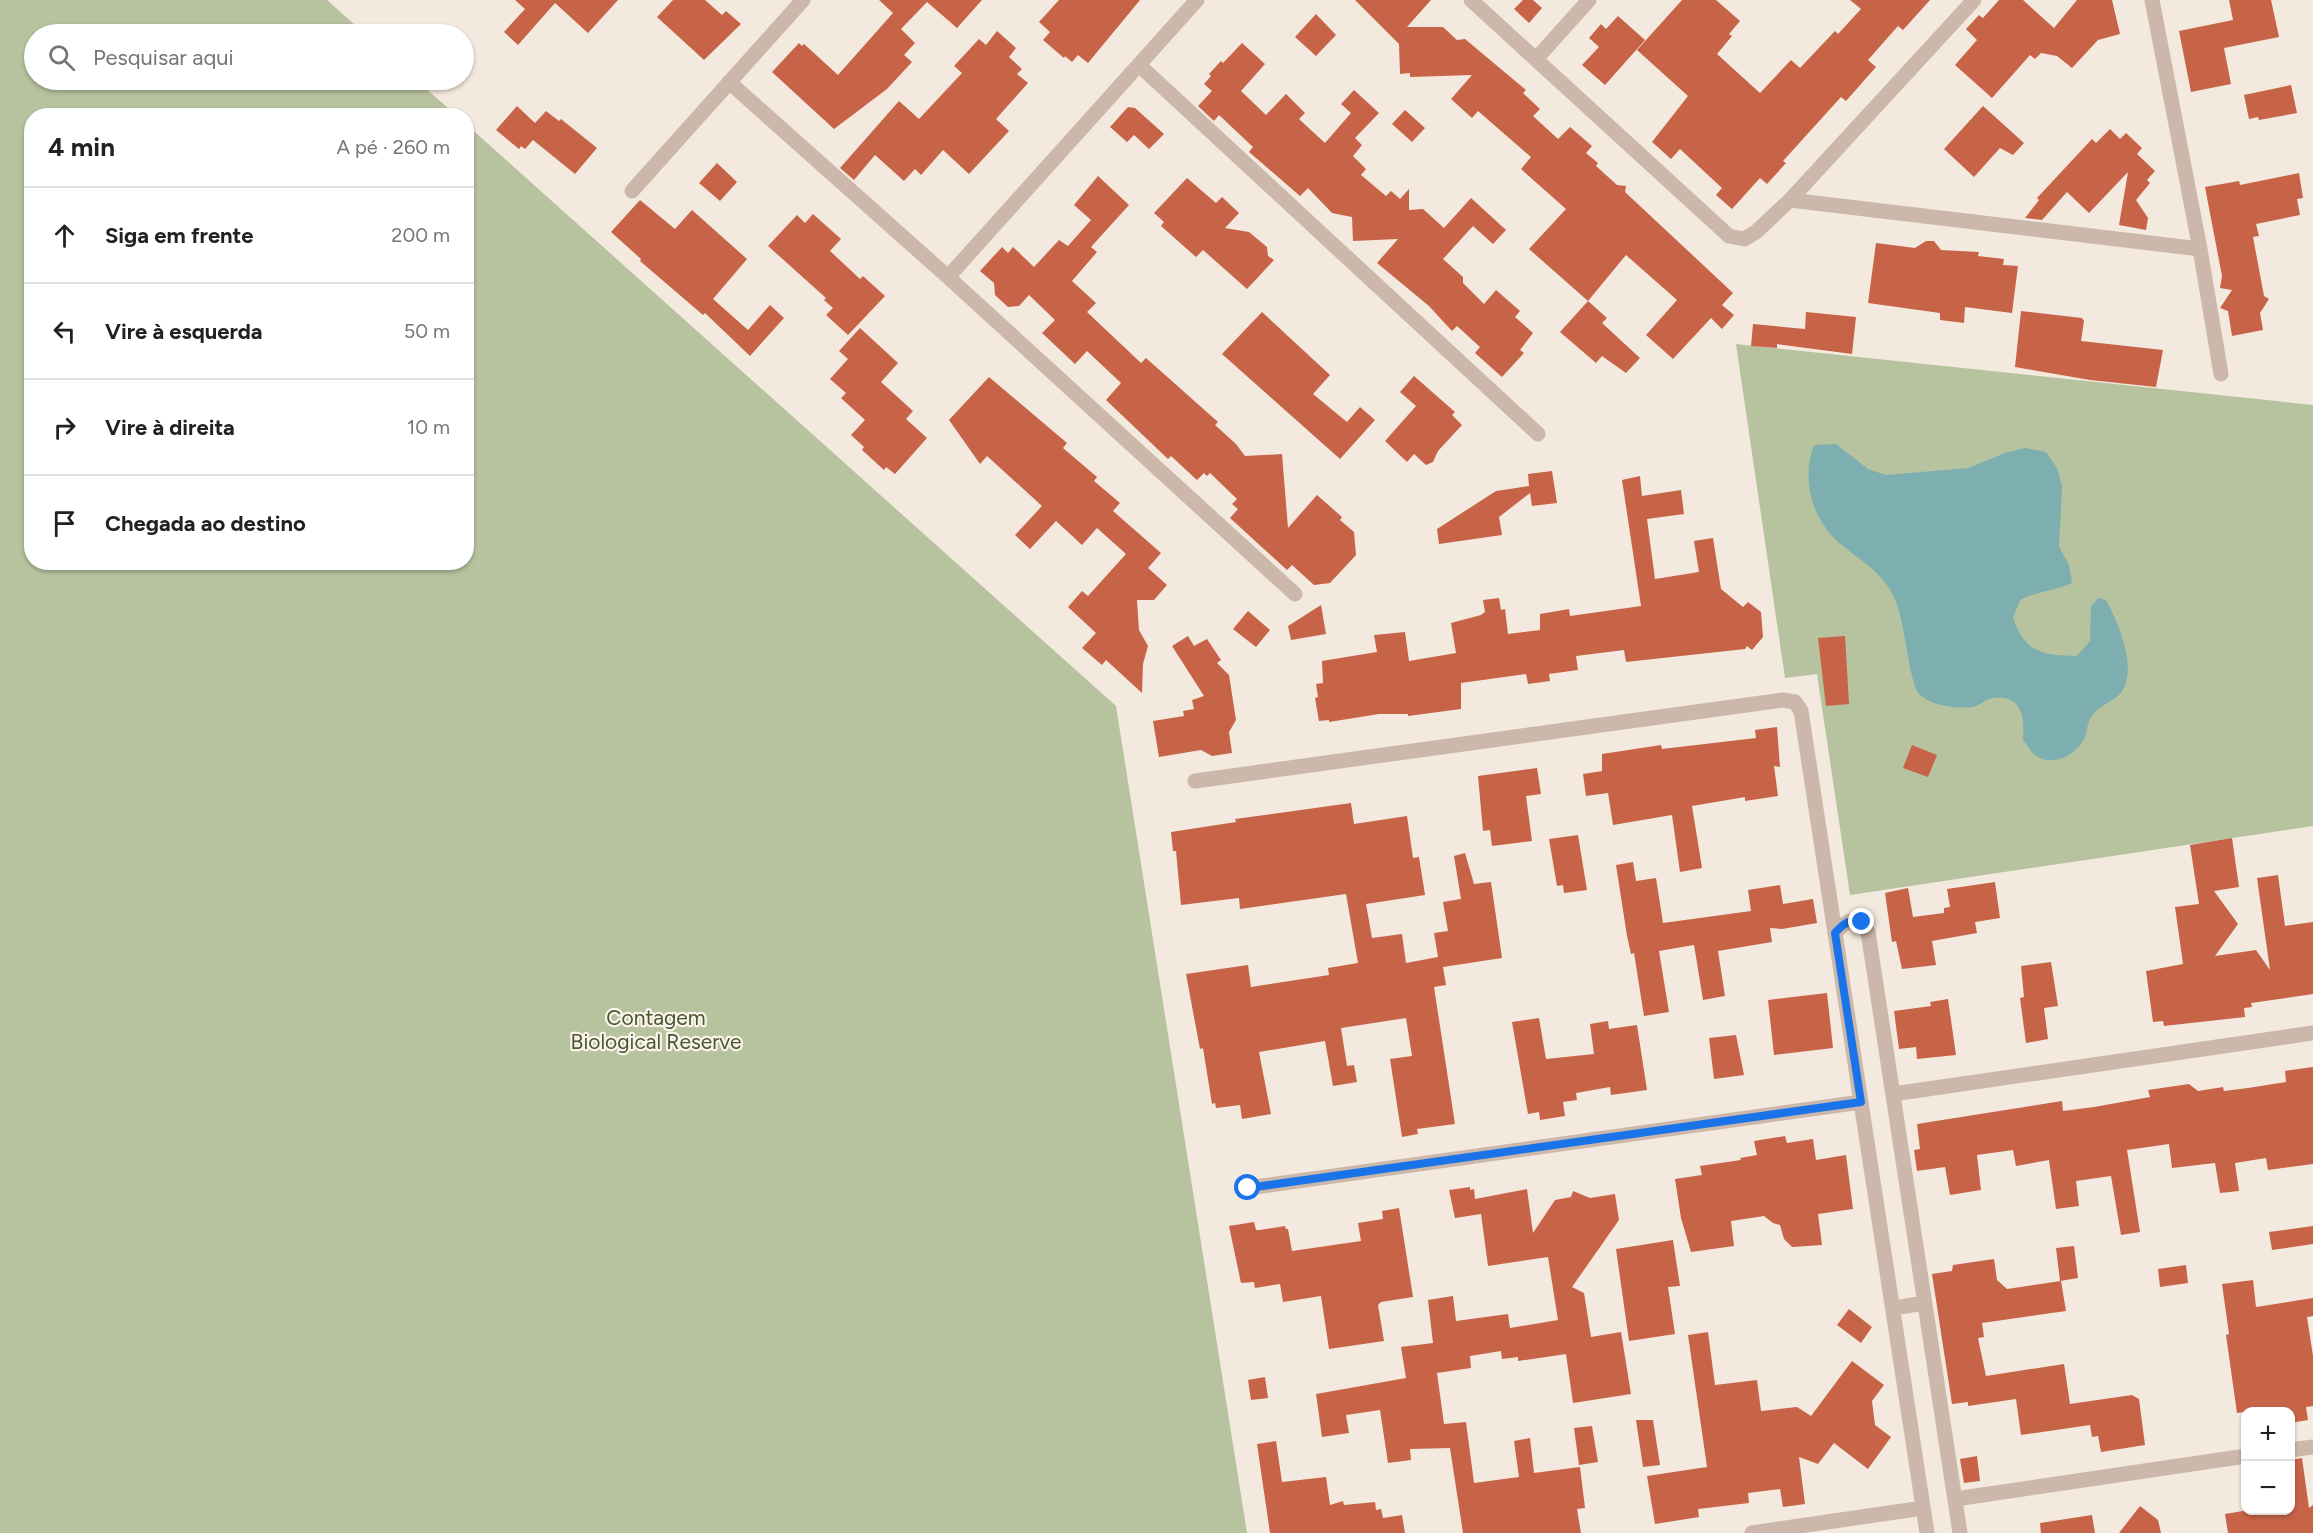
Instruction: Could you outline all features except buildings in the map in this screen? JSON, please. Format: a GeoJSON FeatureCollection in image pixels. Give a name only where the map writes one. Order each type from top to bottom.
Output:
{"type":"FeatureCollection","features":[{"type":"Feature","properties":{"kind":"street"},"geometry":{"type":"LineString","coordinates":[[632,191],[803,0]]}},
{"type":"Feature","properties":{"kind":"street"},"geometry":{"type":"LineString","coordinates":[[948,277],[1197,0]]}},
{"type":"Feature","properties":{"kind":"street"},"geometry":{"type":"LineString","coordinates":[[1471,0],[1729,236],[1744,239],[1756,232],[1790,200],[1974,0]]}},
{"type":"Feature","properties":{"kind":"street"},"geometry":{"type":"LineString","coordinates":[[1536,58],[1589,0]]}},
{"type":"Feature","properties":{"kind":"street"},"geometry":{"type":"LineString","coordinates":[[2152,0],[2200,249],[2221,374]]}},
{"type":"Feature","properties":{"kind":"street"},"geometry":{"type":"LineString","coordinates":[[1139,65],[1538,434]]}},
{"type":"Feature","properties":{"kind":"street"},"geometry":{"type":"LineString","coordinates":[[729,82],[948,277],[1295,594]]}},
{"type":"Feature","properties":{"kind":"street"},"geometry":{"type":"LineString","coordinates":[[1790,200],[2200,249]]}},
{"type":"Feature","properties":{"kind":"street"},"geometry":{"type":"LineString","coordinates":[[1195,781],[1783,700],[1795,702],[1802,711],[1927,1533]]}},
{"type":"Feature","properties":{"kind":"street"},"geometry":{"type":"LineString","coordinates":[[1835,933],[1848,921],[1855,920],[1862,922],[1868,932],[1960,1533]]}},
{"type":"Feature","properties":{"kind":"street"},"geometry":{"type":"LineString","coordinates":[[1893,1094],[2313,1034]]}},
{"type":"Feature","properties":{"kind":"street"},"geometry":{"type":"LineString","coordinates":[[1248,1188],[1861,1102]]}},
{"type":"Feature","properties":{"kind":"street"},"geometry":{"type":"LineString","coordinates":[[1894,1308],[1924,1303]]}},
{"type":"Feature","properties":{"kind":"street"},"geometry":{"type":"LineString","coordinates":[[2295,1449],[2313,1447]]}},
{"type":"Feature","properties":{"kind":"street"},"geometry":{"type":"LineString","coordinates":[[1955,1499],[2241,1457]]}},
{"type":"Feature","properties":{"kind":"street"},"geometry":{"type":"LineString","coordinates":[[1752,1533],[1923,1508]]}},
{"type":"Feature","properties":{"kind":"green space","name":"Contagem Biological Reserve"},"geometry":{"type":"Polygon","coordinates":[[[0,0],[327,0],[354,24],[24,24],[24,90],[427,90],[448,108],[24,108],[24,570],[474,570],[474,131],[1116,706],[1247,1533],[0,1533],[0,0]]]}},
{"type":"Feature","properties":{"kind":"green space"},"geometry":{"type":"Polygon","coordinates":[[[1736,344],[2313,405],[2313,826],[1850,895],[1817,674],[1785,678],[1736,344]]]}},
{"type":"Feature","properties":{"kind":"water"},"geometry":{"type":"Polygon","coordinates":[[[1836,444],[1868,469],[1886,475],[1968,468],[2005,453],[2025,448],[2046,452],[2057,468],[2062,487],[2059,547],[2069,565],[2072,583],[2020,600],[2013,618],[2023,638],[2036,650],[2054,655],[2077,656],[2090,641],[2091,606],[2099,598],[2106,600],[2121,634],[2127,662],[2128,675],[2125,686],[2118,696],[2093,715],[2085,737],[2070,754],[2056,760],[2042,759],[2035,755],[2023,740],[2020,709],[2010,700],[1993,698],[1973,707],[1959,708],[1938,704],[1920,695],[1913,679],[1901,618],[1893,595],[1874,570],[1834,538],[1814,506],[1809,470],[1814,445],[1836,444]]]}},
{"type":"Feature","properties":{"kind":"route"},"geometry":{"type":"LineString","coordinates":[[1248,1188],[1861,1102],[1835,933],[1848,921],[1862,922]]}}]}
